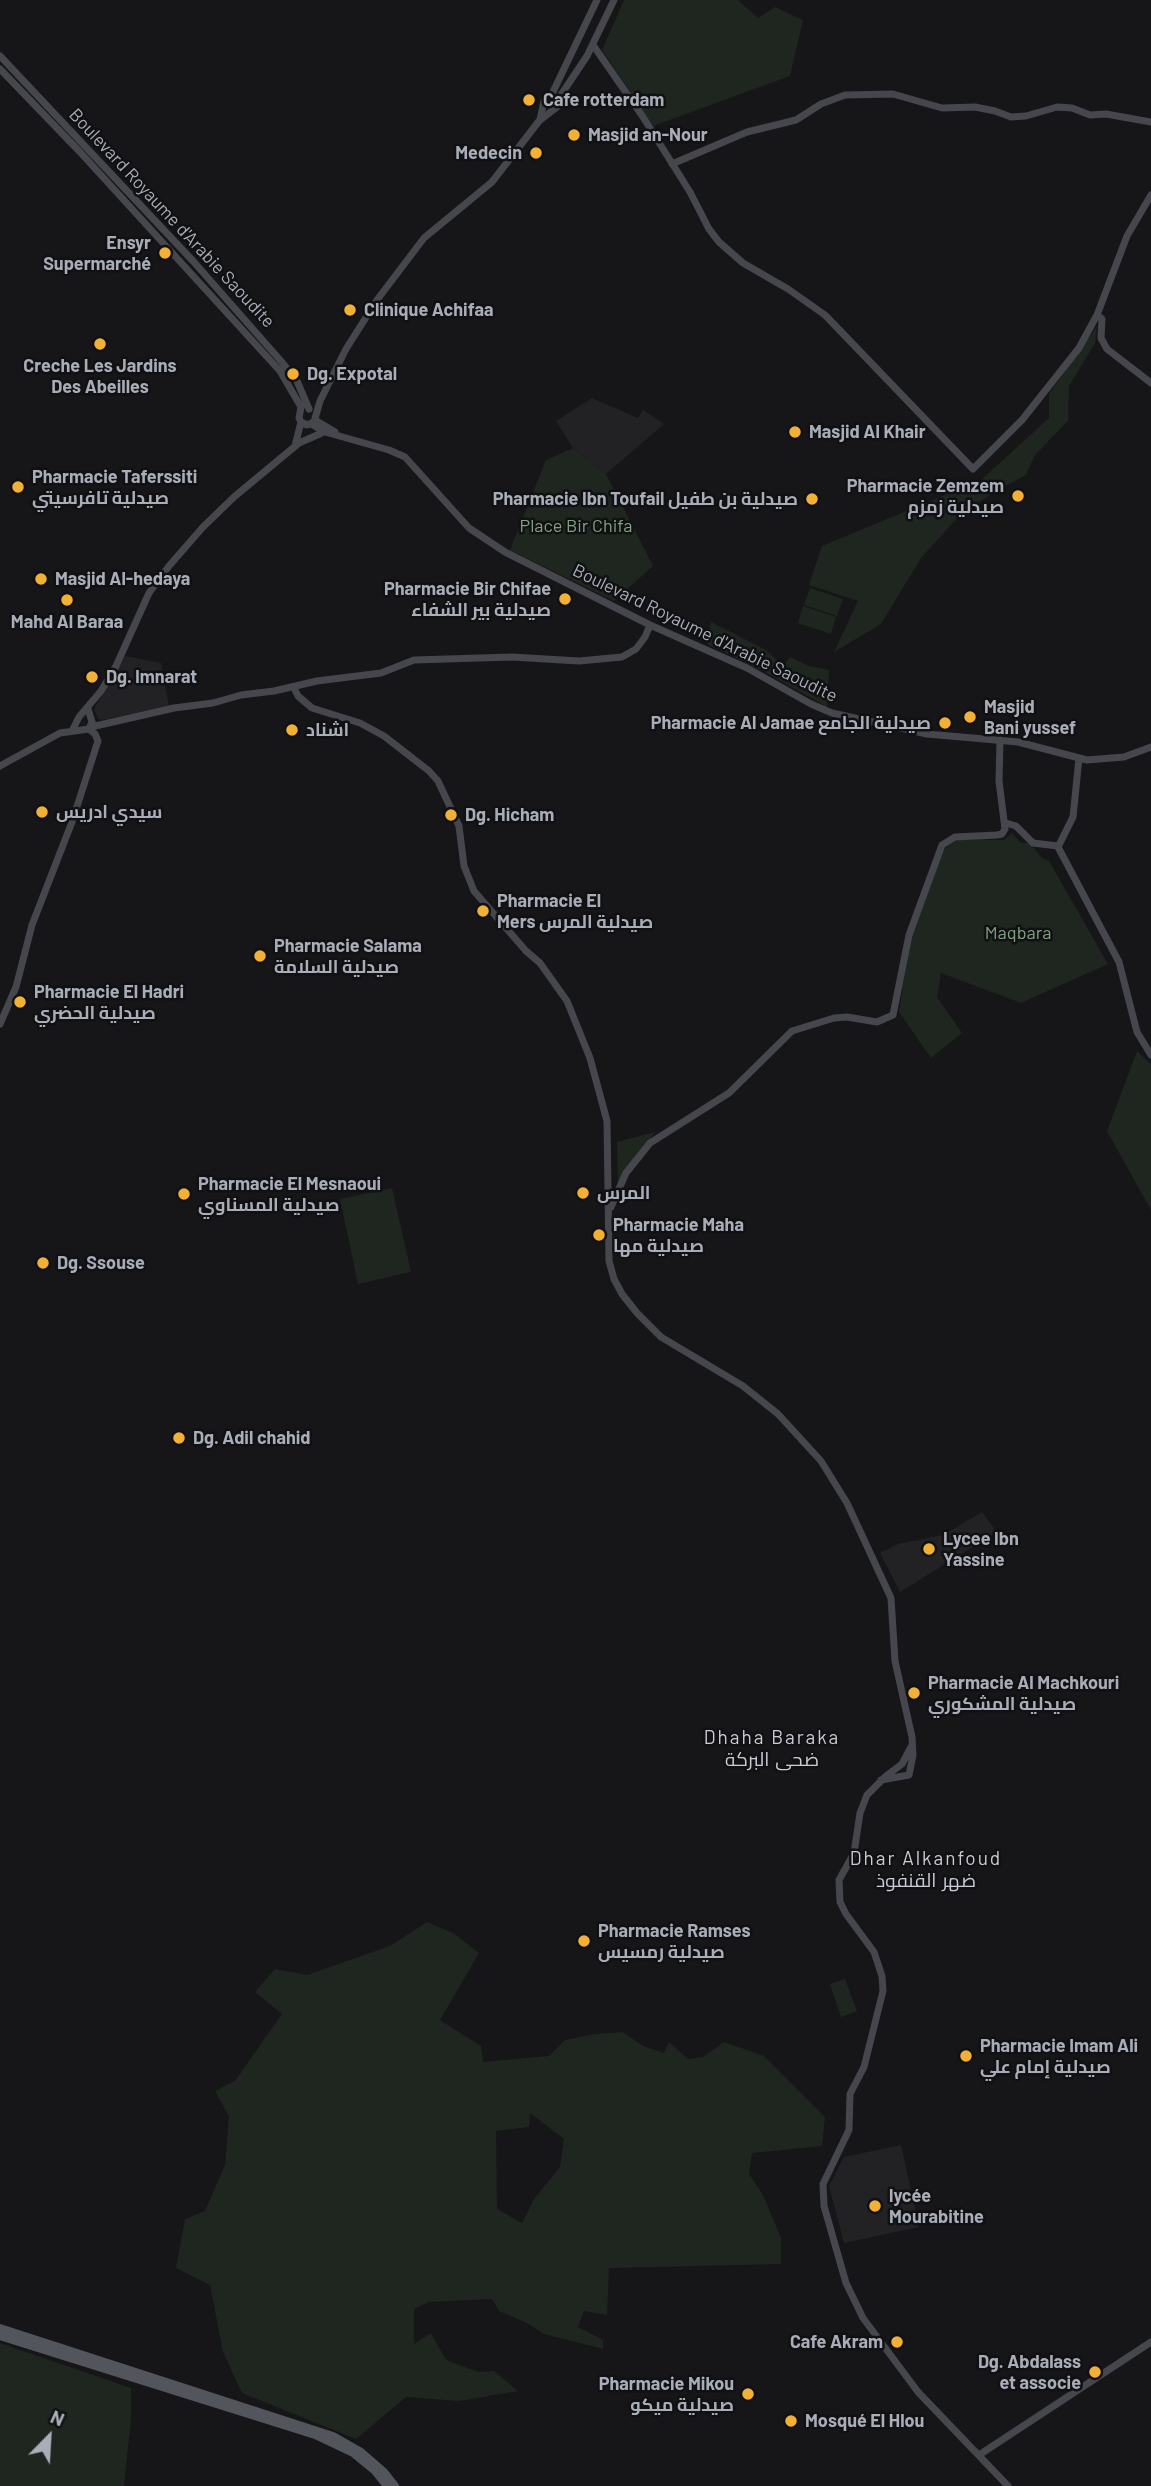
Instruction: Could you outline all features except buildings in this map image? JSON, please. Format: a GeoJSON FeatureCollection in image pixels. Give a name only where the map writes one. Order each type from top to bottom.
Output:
{"type":"FeatureCollection","features":[{"type":"Feature","properties":{"kind":"main road"},"geometry":{"type":"LineString","coordinates":[[0,2328],[333,2436],[361,2452],[384,2472],[395,2486]]}},
{"type":"Feature","properties":{"kind":"main road"},"geometry":{"type":"LineString","coordinates":[[0,2336],[324,2439],[353,2453],[375,2471],[387,2486]]}},
{"type":"Feature","properties":{"kind":"street"},"geometry":{"type":"LineString","coordinates":[[297,445],[346,349],[377,300],[424,239],[492,182],[539,121],[557,107],[554,99],[597,0]]}},
{"type":"Feature","properties":{"kind":"street"},"geometry":{"type":"LineString","coordinates":[[554,99],[593,44],[614,0]]}},
{"type":"Feature","properties":{"kind":"street"},"geometry":{"type":"LineString","coordinates":[[593,44],[615,74],[719,242],[743,263],[788,289],[825,315],[973,469],[1038,401],[1072,358],[1097,315],[1126,236],[1151,195]]}},
{"type":"Feature","properties":{"kind":"street","name":"Boulevard Royaume d'Arabie Saoudite"},"geometry":{"type":"LineString","coordinates":[[0,56],[193,261],[280,360],[297,381],[309,417],[338,434]]}},
{"type":"Feature","properties":{"kind":"street","name":"Boulevard Royaume d'Arabie Saoudite"},"geometry":{"type":"LineString","coordinates":[[0,69],[238,323],[280,371],[309,417],[325,432],[405,457],[468,528],[481,538],[535,568],[650,625],[747,668],[811,704],[837,715],[927,734],[1031,745],[1101,761],[1149,750]]}},
{"type":"Feature","properties":{"kind":"street"},"geometry":{"type":"LineString","coordinates":[[672,164],[738,135],[796,120],[821,104],[845,95],[893,94],[942,108],[975,107],[1010,117],[1026,116],[1057,107],[1072,108],[1090,115],[1106,114],[1151,122]]}},
{"type":"Feature","properties":{"kind":"street"},"geometry":{"type":"LineString","coordinates":[[539,121],[545,99],[554,99]]}},
{"type":"Feature","properties":{"kind":"street"},"geometry":{"type":"LineString","coordinates":[[544,106],[552,110]]}},
{"type":"Feature","properties":{"kind":"street"},"geometry":{"type":"LineString","coordinates":[[1097,315],[1102,319],[1101,338],[1107,349],[1151,383]]}},
{"type":"Feature","properties":{"kind":"street"},"geometry":{"type":"LineString","coordinates":[[85,722],[116,666],[149,593],[169,566],[233,496],[297,445],[325,432]]}},
{"type":"Feature","properties":{"kind":"street"},"geometry":{"type":"LineString","coordinates":[[0,766],[51,737],[85,722],[101,724],[174,708],[205,705],[241,695],[294,688],[317,681],[381,673],[400,663],[414,660],[512,657],[579,661],[622,657],[636,649],[650,625]]}},
{"type":"Feature","properties":{"kind":"street"},"geometry":{"type":"LineString","coordinates":[[294,688],[298,696],[312,708],[360,723],[384,736],[438,781],[460,826],[464,866],[474,891],[526,951],[540,963],[567,1001],[590,1058],[607,1121],[611,1270],[616,1283],[632,1307],[661,1337],[736,1381],[770,1407],[816,1455],[848,1503],[891,1598],[895,1661],[913,1755],[903,1769],[881,1780],[867,1795],[854,1853],[841,1874],[841,1902],[846,1914],[874,1952],[882,1976],[883,1991],[864,2067],[850,2094],[849,2130],[823,2184],[824,2206],[846,2283],[863,2319],[918,2392],[1008,2486]]}},
{"type":"Feature","properties":{"kind":"street"},"geometry":{"type":"LineString","coordinates":[[0,1024],[16,987],[32,925],[72,822],[98,741],[85,722]]}},
{"type":"Feature","properties":{"kind":"street"},"geometry":{"type":"LineString","coordinates":[[609,1214],[626,1173],[650,1143],[729,1093],[792,1031],[834,1018],[847,1017],[877,1022],[893,1015],[912,926],[942,845],[955,837],[1000,835],[1005,829],[1000,791],[1000,740]]}},
{"type":"Feature","properties":{"kind":"street"},"geometry":{"type":"LineString","coordinates":[[1058,846],[1073,817],[1079,758]]}},
{"type":"Feature","properties":{"kind":"street"},"geometry":{"type":"LineString","coordinates":[[1006,822],[1016,826],[1033,843],[1058,846]]}},
{"type":"Feature","properties":{"kind":"street"},"geometry":{"type":"LineString","coordinates":[[1058,846],[1119,962],[1137,1031],[1151,1055]]}},
{"type":"Feature","properties":{"kind":"street"},"geometry":{"type":"LineString","coordinates":[[979,2455],[1151,2342]]}},
{"type":"Feature","properties":{"kind":"shaded area"},"geometry":{"type":"Polygon","coordinates":[[[592,398],[638,418],[643,410],[664,424],[606,474],[573,448],[556,421],[592,398]]]}},
{"type":"Feature","properties":{"kind":"shaded area"},"geometry":{"type":"Polygon","coordinates":[[[125,656],[161,663],[169,706],[98,719],[94,709],[125,656]]]}},
{"type":"Feature","properties":{"kind":"shaded area","name":"Lycee Ibn Yassine"},"geometry":{"type":"Polygon","coordinates":[[[982,1512],[997,1532],[900,1592],[880,1553],[898,1544],[943,1535],[982,1512]]]}},
{"type":"Feature","properties":{"kind":"shaded area","name":"lycée Mourabitine"},"geometry":{"type":"Polygon","coordinates":[[[901,2145],[919,2227],[844,2243],[829,2186],[844,2157],[901,2145]]]}},
{"type":"Feature","properties":{"kind":"green space"},"geometry":{"type":"Polygon","coordinates":[[[624,0],[738,0],[758,18],[775,7],[803,20],[790,76],[653,126],[602,50],[624,0]]]}},
{"type":"Feature","properties":{"kind":"green space"},"geometry":{"type":"Polygon","coordinates":[[[1097,326],[1095,343],[1069,386],[1068,421],[1035,455],[1026,475],[960,515],[921,558],[881,624],[834,652],[858,601],[809,585],[822,546],[957,490],[969,491],[1049,418],[1049,394],[1097,326]]]}},
{"type":"Feature","properties":{"kind":"green space","name":"Place Bir Chifa"},"geometry":{"type":"Polygon","coordinates":[[[573,448],[606,474],[653,566],[614,601],[510,550],[546,460],[573,448]]]}},
{"type":"Feature","properties":{"kind":"green space"},"geometry":{"type":"Polygon","coordinates":[[[810,588],[843,599],[837,616],[804,605],[810,588]]]}},
{"type":"Feature","properties":{"kind":"green space"},"geometry":{"type":"Polygon","coordinates":[[[803,606],[836,617],[831,634],[798,623],[803,606]]]}},
{"type":"Feature","properties":{"kind":"green space"},"geometry":{"type":"Polygon","coordinates":[[[711,622],[766,650],[783,666],[790,657],[809,666],[829,670],[827,707],[763,671],[707,644],[711,622]]]}},
{"type":"Feature","properties":{"kind":"green space","name":"Maqbara"},"geometry":{"type":"Polygon","coordinates":[[[1012,833],[1021,843],[1030,843],[1042,858],[1049,861],[1108,964],[1021,1003],[941,973],[937,997],[962,1033],[931,1058],[899,1012],[909,943],[938,857],[959,839],[1004,840],[1012,833]]]}},
{"type":"Feature","properties":{"kind":"green space"},"geometry":{"type":"Polygon","coordinates":[[[1137,1051],[1151,1064],[1151,1210],[1107,1131],[1137,1051]]]}},
{"type":"Feature","properties":{"kind":"green space"},"geometry":{"type":"Polygon","coordinates":[[[655,1132],[618,1184],[617,1142],[655,1132]]]}},
{"type":"Feature","properties":{"kind":"green space"},"geometry":{"type":"Polygon","coordinates":[[[392,1188],[411,1272],[358,1284],[340,1199],[392,1188]]]}},
{"type":"Feature","properties":{"kind":"green space"},"geometry":{"type":"Polygon","coordinates":[[[427,1922],[453,1933],[479,1953],[440,2020],[481,2046],[483,2062],[549,2056],[565,2040],[623,2032],[643,2046],[664,2053],[669,2042],[688,2059],[703,2057],[724,2042],[764,2056],[825,2117],[822,2146],[752,2153],[749,2174],[763,2195],[781,2238],[781,2264],[609,2268],[607,2315],[584,2311],[578,2327],[603,2340],[603,2349],[544,2334],[499,2311],[492,2299],[429,2302],[414,2309],[414,2344],[431,2333],[446,2360],[478,2372],[494,2371],[518,2391],[459,2401],[406,2397],[356,2439],[242,2393],[223,2352],[210,2285],[176,2268],[185,2219],[205,2211],[225,2165],[229,2116],[215,2091],[235,2081],[282,2014],[255,1992],[275,1969],[307,1975],[390,1946],[427,1922]],[[530,2113],[529,2127],[496,2131],[497,2209],[522,2223],[534,2199],[560,2167],[564,2139],[530,2113]]]}},
{"type":"Feature","properties":{"kind":"green space"},"geometry":{"type":"Polygon","coordinates":[[[845,1979],[857,2011],[841,2017],[830,1984],[845,1979]]]}},
{"type":"Feature","properties":{"kind":"green space"},"geometry":{"type":"Polygon","coordinates":[[[0,2343],[131,2388],[131,2420],[124,2486],[0,2486],[0,2343]]]}},
{"type":"Feature","properties":{"kind":"place","name":"Cafe rotterdam"},"geometry":{"type":"Point","coordinates":[529,100]}},
{"type":"Feature","properties":{"kind":"place","name":"Masjid an-Nour"},"geometry":{"type":"Point","coordinates":[574,135]}},
{"type":"Feature","properties":{"kind":"place","name":"Medecin"},"geometry":{"type":"Point","coordinates":[536,153]}},
{"type":"Feature","properties":{"kind":"place","name":"Ensyr Supermarché"},"geometry":{"type":"Point","coordinates":[165,253]}},
{"type":"Feature","properties":{"kind":"place","name":"Clinique Achifaa"},"geometry":{"type":"Point","coordinates":[350,310]}},
{"type":"Feature","properties":{"kind":"place","name":"Creche Les Jardins Des Abeilles"},"geometry":{"type":"Point","coordinates":[100,344]}},
{"type":"Feature","properties":{"kind":"place","name":"Dg. Expotal"},"geometry":{"type":"Point","coordinates":[293,374]}},
{"type":"Feature","properties":{"kind":"place","name":"Masjid Al Khair"},"geometry":{"type":"Point","coordinates":[795,432]}},
{"type":"Feature","properties":{"kind":"place","name":"Pharmacie Taferssiti صيدلية تافرسيتي"},"geometry":{"type":"Point","coordinates":[18,487]}},
{"type":"Feature","properties":{"kind":"place","name":"Pharmacie Zemzem صيدلية زمزم"},"geometry":{"type":"Point","coordinates":[1018,496]}},
{"type":"Feature","properties":{"kind":"place","name":"Pharmacie Ibn Toufail صيدلية بن طفيل"},"geometry":{"type":"Point","coordinates":[812,499]}},
{"type":"Feature","properties":{"kind":"place","name":"Masjid Al-hedaya"},"geometry":{"type":"Point","coordinates":[41,579]}},
{"type":"Feature","properties":{"kind":"place","name":"Pharmacie Bir Chifae صيدلية بير الشفاء"},"geometry":{"type":"Point","coordinates":[565,599]}},
{"type":"Feature","properties":{"kind":"place","name":"Mahd Al Baraa"},"geometry":{"type":"Point","coordinates":[67,600]}},
{"type":"Feature","properties":{"kind":"place","name":"Dg. lmnarat"},"geometry":{"type":"Point","coordinates":[92,677]}},
{"type":"Feature","properties":{"kind":"place","name":"Masjid Bani yussef"},"geometry":{"type":"Point","coordinates":[970,717]}},
{"type":"Feature","properties":{"kind":"place","name":"Pharmacie Al Jamae صيدلية الجامع"},"geometry":{"type":"Point","coordinates":[945,723]}},
{"type":"Feature","properties":{"kind":"place","name":"اشناد"},"geometry":{"type":"Point","coordinates":[292,730]}},
{"type":"Feature","properties":{"kind":"place","name":"سيدي ادريس"},"geometry":{"type":"Point","coordinates":[42,812]}},
{"type":"Feature","properties":{"kind":"place","name":"Dg. Hicham"},"geometry":{"type":"Point","coordinates":[451,815]}},
{"type":"Feature","properties":{"kind":"place","name":"Pharmacie El Mers صيدلية المرس"},"geometry":{"type":"Point","coordinates":[483,911]}},
{"type":"Feature","properties":{"kind":"place","name":"Pharmacie Salama صيدلية السلامة"},"geometry":{"type":"Point","coordinates":[260,956]}},
{"type":"Feature","properties":{"kind":"place","name":"Pharmacie El Hadri صيدلية الحضري"},"geometry":{"type":"Point","coordinates":[20,1002]}},
{"type":"Feature","properties":{"kind":"place","name":"المرس"},"geometry":{"type":"Point","coordinates":[583,1193]}},
{"type":"Feature","properties":{"kind":"place","name":"Pharmacie El Mesnaoui صيدلية المسناوي"},"geometry":{"type":"Point","coordinates":[184,1194]}},
{"type":"Feature","properties":{"kind":"place","name":"Pharmacie Maha صيدلية مها"},"geometry":{"type":"Point","coordinates":[599,1235]}},
{"type":"Feature","properties":{"kind":"place","name":"Dg. Ssouse"},"geometry":{"type":"Point","coordinates":[43,1263]}},
{"type":"Feature","properties":{"kind":"place","name":"Dg. Adil chahid"},"geometry":{"type":"Point","coordinates":[179,1438]}},
{"type":"Feature","properties":{"kind":"place","name":"Lycee Ibn Yassine"},"geometry":{"type":"Point","coordinates":[929,1549]}},
{"type":"Feature","properties":{"kind":"place","name":"Pharmacie Al Machkouri صيدلية المشكوري"},"geometry":{"type":"Point","coordinates":[914,1693]}},
{"type":"Feature","properties":{"kind":"place","name":"Pharmacie Ramses صيدلية رمسيس"},"geometry":{"type":"Point","coordinates":[584,1941]}},
{"type":"Feature","properties":{"kind":"place","name":"Pharmacie Imam Ali صيدلية إمام علي"},"geometry":{"type":"Point","coordinates":[966,2056]}},
{"type":"Feature","properties":{"kind":"place","name":"lycée Mourabitine"},"geometry":{"type":"Point","coordinates":[875,2206]}},
{"type":"Feature","properties":{"kind":"place","name":"Cafe Akram"},"geometry":{"type":"Point","coordinates":[897,2342]}},
{"type":"Feature","properties":{"kind":"place","name":"Dg. Abdalass et associe"},"geometry":{"type":"Point","coordinates":[1095,2372]}},
{"type":"Feature","properties":{"kind":"place","name":"Pharmacie Mikou صيدلية ميكو"},"geometry":{"type":"Point","coordinates":[748,2394]}},
{"type":"Feature","properties":{"kind":"place","name":"Mosqué El Hlou"},"geometry":{"type":"Point","coordinates":[791,2421]}},
{"type":"Feature","properties":{"kind":"district","name":"Dhaha Baraka ضحى البركة"},"geometry":{"type":"Point","coordinates":[772,1749]}},
{"type":"Feature","properties":{"kind":"district","name":"Dhar Alkanfoud ضهر القنفوذ"},"geometry":{"type":"Point","coordinates":[926,1870]}}]}
